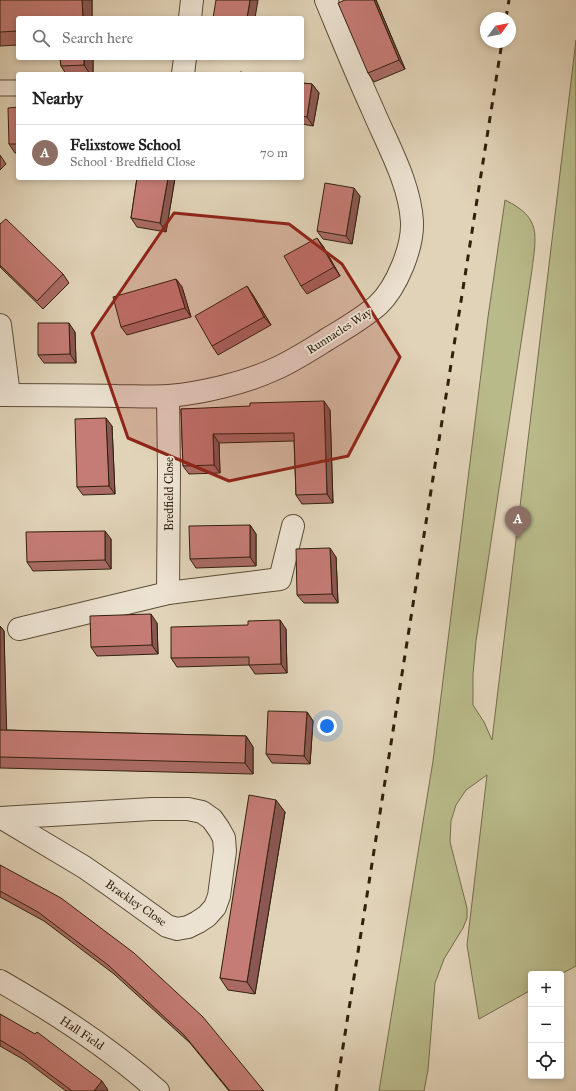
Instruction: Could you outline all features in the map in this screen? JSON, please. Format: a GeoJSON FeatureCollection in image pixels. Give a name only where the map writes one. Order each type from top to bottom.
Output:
{"type":"FeatureCollection","features":[{"type":"Feature","properties":{"kind":"street"},"geometry":{"type":"LineString","coordinates":[[190,16],[192,0]]}},
{"type":"Feature","properties":{"kind":"street","name":"Runnacles Way"},"geometry":{"type":"LineString","coordinates":[[4,395],[168,396],[198,392],[251,379],[276,369],[314,348],[360,320],[379,303],[393,284],[405,261],[412,239],[412,222],[408,197],[401,176],[352,65],[326,0]]}},
{"type":"Feature","properties":{"kind":"street"},"geometry":{"type":"LineString","coordinates":[[183,72],[185,60]]}},
{"type":"Feature","properties":{"kind":"street"},"geometry":{"type":"LineString","coordinates":[[0,325],[4,395]]}},
{"type":"Feature","properties":{"kind":"street","name":"Bredfield Close"},"geometry":{"type":"LineString","coordinates":[[168,396],[168,593]]}},
{"type":"Feature","properties":{"kind":"street"},"geometry":{"type":"LineString","coordinates":[[19,629],[168,593],[280,580],[294,526]]}},
{"type":"Feature","properties":{"kind":"street","name":"Brackley Close"},"geometry":{"type":"LineString","coordinates":[[159,809],[188,809],[202,812],[212,819],[224,838],[225,851],[219,896],[215,907],[207,916],[188,927],[177,929],[167,926],[84,867],[1,818],[159,809]]}},
{"type":"Feature","properties":{"kind":"street","name":"Hall Field"},"geometry":{"type":"LineString","coordinates":[[0,981],[87,1035],[127,1064],[158,1091]]}},
{"type":"Feature","properties":{"kind":"lane"},"geometry":{"type":"LineString","coordinates":[[0,88],[16,88]]}},
{"type":"Feature","properties":{"kind":"highlighted area"},"geometry":{"type":"Polygon","coordinates":[[[174,213],[289,224],[342,264],[400,357],[348,456],[229,481],[128,438],[92,333],[174,213]]]}},
{"type":"Feature","properties":{"kind":"green space"},"geometry":{"type":"Polygon","coordinates":[[[576,40],[576,966],[564,972],[564,971],[528,971],[528,992],[479,1019],[467,945],[487,775],[466,790],[456,805],[451,821],[450,842],[467,908],[467,918],[463,928],[444,959],[435,983],[428,1070],[424,1091],[379,1091],[433,761],[488,317],[505,200],[517,207],[531,221],[534,229],[535,247],[476,641],[473,674],[473,705],[484,722],[492,740],[576,40]]]}},
{"type":"Feature","properties":{"kind":"building"},"geometry":{"type":"Polygon","coordinates":[[[0,0],[82,0],[83,16],[16,16],[16,31],[0,32],[0,0]]]}},
{"type":"Feature","properties":{"kind":"building"},"geometry":{"type":"Polygon","coordinates":[[[216,0],[250,0],[247,16],[213,16],[216,0]]]}},
{"type":"Feature","properties":{"kind":"building"},"geometry":{"type":"Polygon","coordinates":[[[345,0],[374,0],[399,60],[368,73],[338,3],[345,0]]]}},
{"type":"Feature","properties":{"kind":"building"},"geometry":{"type":"Polygon","coordinates":[[[60,60],[84,60],[84,65],[61,66],[60,60]]]}},
{"type":"Feature","properties":{"kind":"building"},"geometry":{"type":"Polygon","coordinates":[[[304,83],[312,84],[307,117],[304,116],[304,83]]]}},
{"type":"Feature","properties":{"kind":"building"},"geometry":{"type":"Polygon","coordinates":[[[16,107],[16,144],[9,144],[8,108],[16,107]]]}},
{"type":"Feature","properties":{"kind":"building"},"geometry":{"type":"Polygon","coordinates":[[[137,180],[168,180],[160,223],[131,218],[137,180]]]}},
{"type":"Feature","properties":{"kind":"building"},"geometry":{"type":"Polygon","coordinates":[[[325,183],[354,188],[346,236],[317,231],[325,183]]]}},
{"type":"Feature","properties":{"kind":"building"},"geometry":{"type":"Polygon","coordinates":[[[6,219],[63,274],[37,301],[0,265],[0,224],[6,219]]]}},
{"type":"Feature","properties":{"kind":"building"},"geometry":{"type":"Polygon","coordinates":[[[317,238],[334,267],[301,286],[284,256],[317,238]]]}},
{"type":"Feature","properties":{"kind":"building"},"geometry":{"type":"Polygon","coordinates":[[[176,279],[185,308],[121,327],[113,297],[176,279]]]}},
{"type":"Feature","properties":{"kind":"building"},"geometry":{"type":"Polygon","coordinates":[[[247,286],[264,317],[212,346],[195,316],[247,286]]]}},
{"type":"Feature","properties":{"kind":"building"},"geometry":{"type":"Polygon","coordinates":[[[38,323],[69,323],[70,354],[38,355],[38,323]]]}},
{"type":"Feature","properties":{"kind":"building"},"geometry":{"type":"Polygon","coordinates":[[[324,401],[327,494],[296,495],[294,433],[213,434],[214,465],[183,466],[181,409],[250,406],[250,403],[324,401]]]}},
{"type":"Feature","properties":{"kind":"building"},"geometry":{"type":"Polygon","coordinates":[[[106,418],[109,486],[77,487],[75,419],[106,418]]]}},
{"type":"Feature","properties":{"kind":"building"},"geometry":{"type":"Polygon","coordinates":[[[250,525],[250,557],[190,559],[189,526],[250,525]]]}},
{"type":"Feature","properties":{"kind":"building"},"geometry":{"type":"Polygon","coordinates":[[[105,531],[105,560],[27,562],[26,532],[105,531]]]}},
{"type":"Feature","properties":{"kind":"building"},"geometry":{"type":"Polygon","coordinates":[[[330,548],[332,594],[297,595],[296,549],[330,548]]]}},
{"type":"Feature","properties":{"kind":"building"},"geometry":{"type":"Polygon","coordinates":[[[151,614],[152,645],[91,647],[90,616],[151,614]]]}},
{"type":"Feature","properties":{"kind":"building"},"geometry":{"type":"Polygon","coordinates":[[[280,620],[281,664],[249,665],[249,657],[171,658],[171,627],[248,625],[248,621],[280,620]]]}},
{"type":"Feature","properties":{"kind":"building"},"geometry":{"type":"Polygon","coordinates":[[[268,711],[307,712],[304,756],[266,754],[268,711]]]}},
{"type":"Feature","properties":{"kind":"building"},"geometry":{"type":"Polygon","coordinates":[[[0,730],[246,736],[245,763],[0,757],[0,730]]]}},
{"type":"Feature","properties":{"kind":"building"},"geometry":{"type":"Polygon","coordinates":[[[249,795],[276,800],[247,982],[220,978],[249,795]]]}},
{"type":"Feature","properties":{"kind":"building"},"geometry":{"type":"Polygon","coordinates":[[[0,865],[61,898],[134,953],[203,1017],[263,1090],[230,1091],[184,1035],[108,965],[38,912],[0,891],[0,865]]]}},
{"type":"Feature","properties":{"kind":"building"},"geometry":{"type":"Polygon","coordinates":[[[0,1014],[35,1034],[37,1032],[102,1081],[94,1091],[72,1091],[20,1052],[0,1040],[0,1014]]]}},
{"type":"Feature","properties":{"kind":"railway"},"geometry":{"type":"LineString","coordinates":[[507,12],[509,0]]}},
{"type":"Feature","properties":{"kind":"railway"},"geometry":{"type":"LineString","coordinates":[[336,1091],[501,48]]}},
{"type":"Feature","properties":{"kind":"place","name":"Felixstowe School"},"geometry":{"type":"Point","coordinates":[518,539]}}]}
